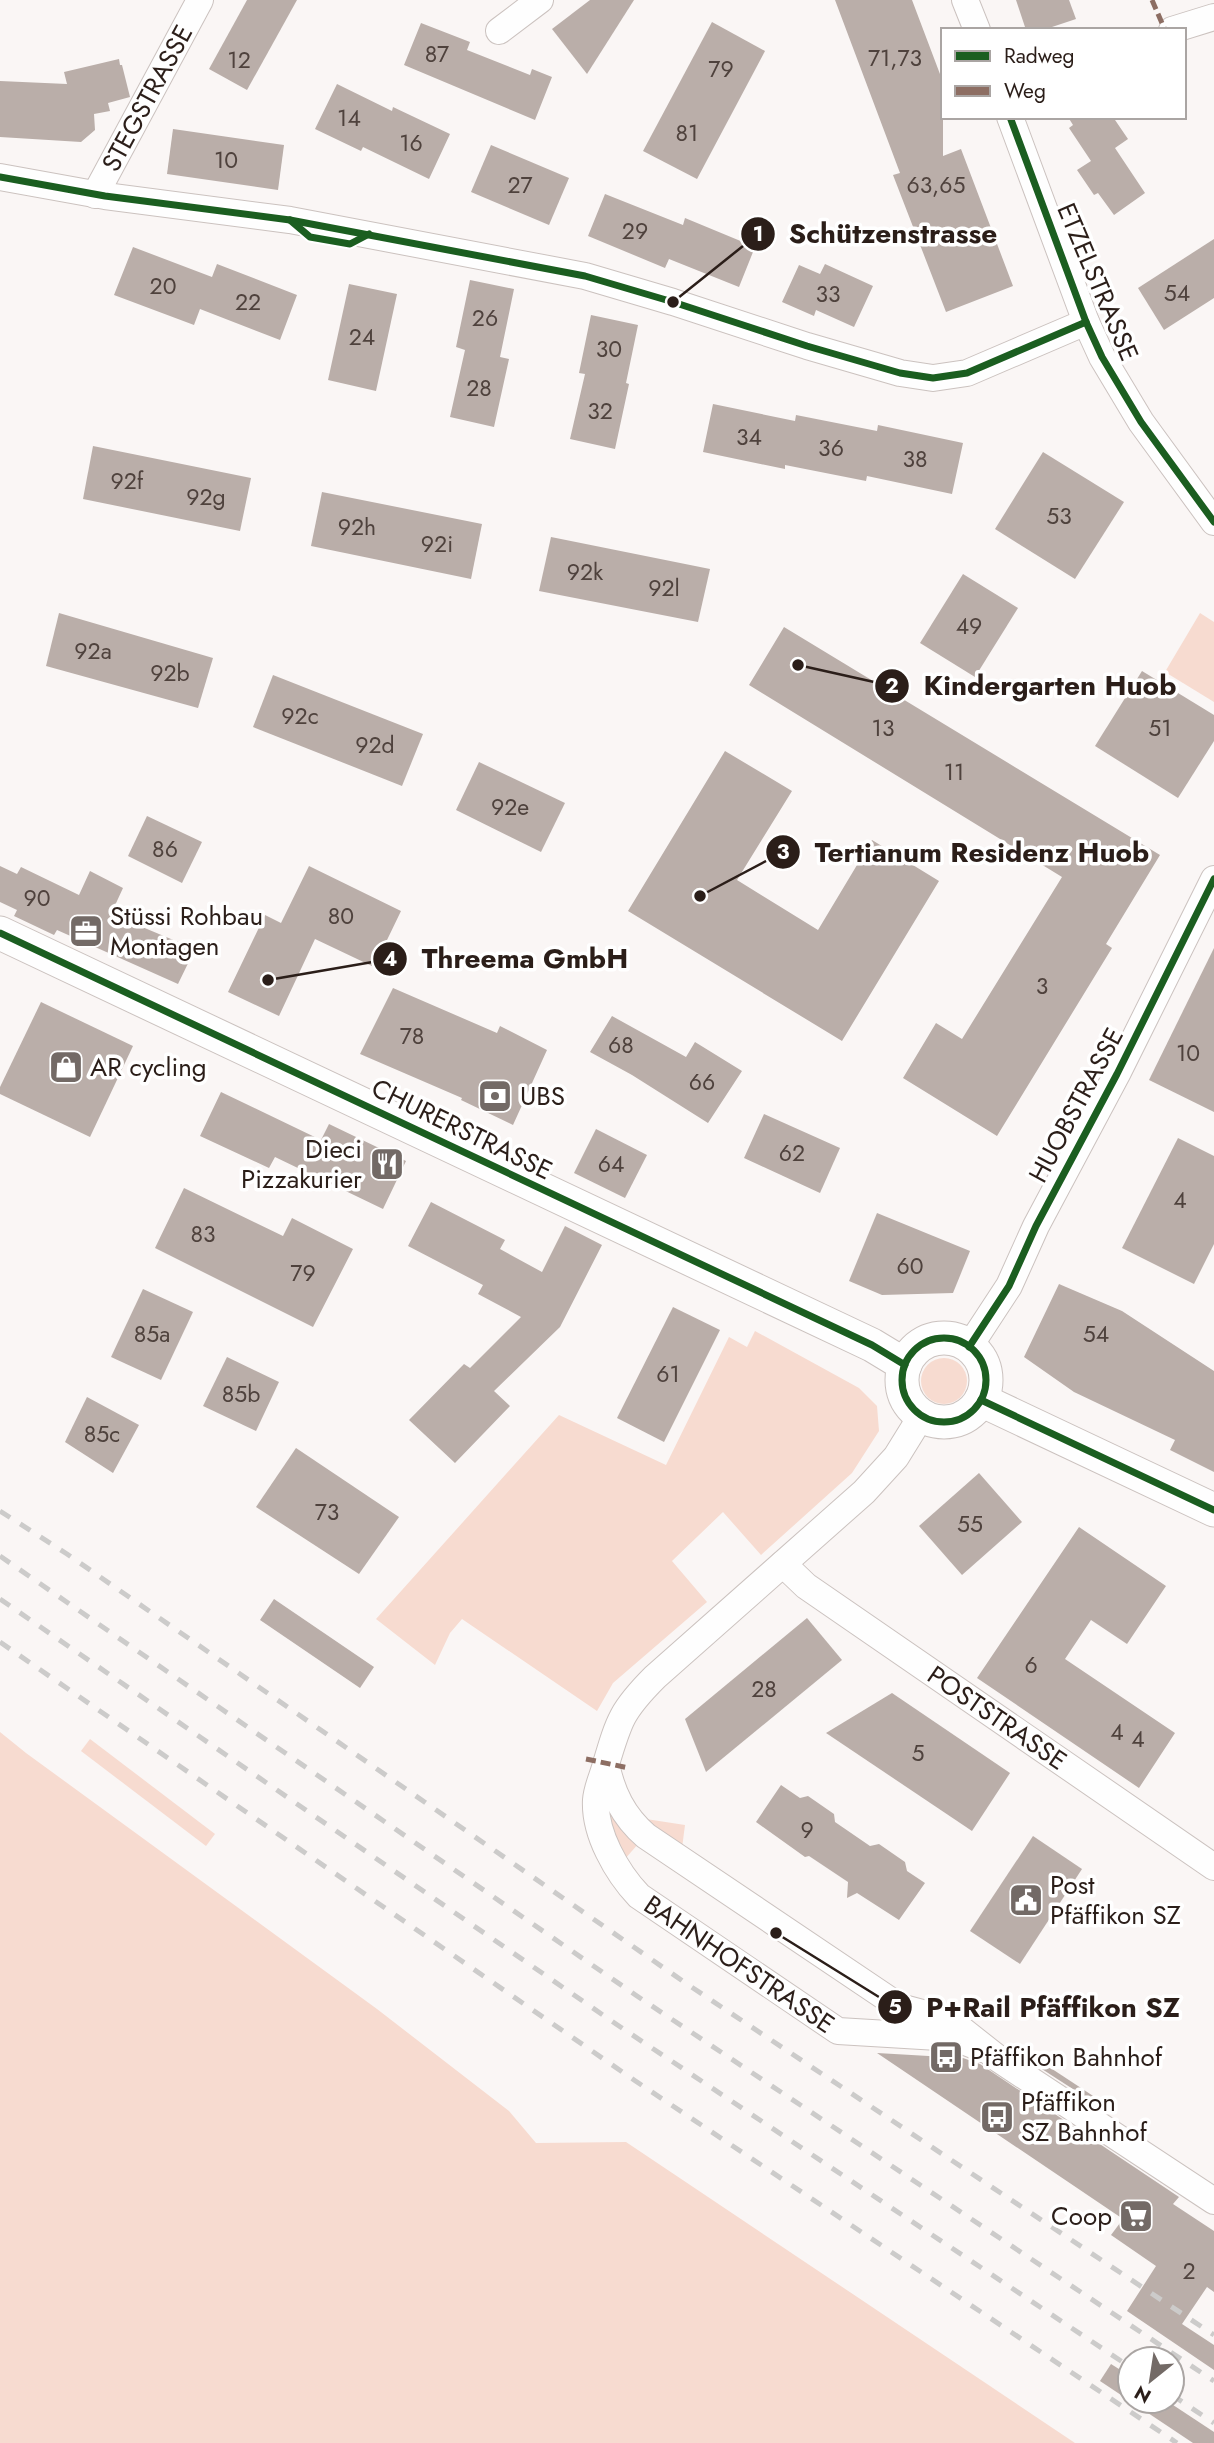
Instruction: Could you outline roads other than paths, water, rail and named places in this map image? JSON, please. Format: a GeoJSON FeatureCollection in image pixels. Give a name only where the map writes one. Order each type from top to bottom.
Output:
{"type":"FeatureCollection","features":[{"type":"Feature","properties":{"kind":"main road","name":"CHURERSTRASSE"},"geometry":{"type":"LineString","coordinates":[[0,933],[859,1339],[905,1365]]}},
{"type":"Feature","properties":{"kind":"main road"},"geometry":{"type":"LineString","coordinates":[[951,1339],[969,1347],[979,1358],[984,1371],[985,1386],[981,1400],[971,1412],[958,1420],[936,1421],[915,1410],[905,1397],[902,1381],[905,1365],[916,1349],[932,1340],[951,1339]]}},
{"type":"Feature","properties":{"kind":"main road"},"geometry":{"type":"LineString","coordinates":[[981,1400],[1214,1510]]}},
{"type":"Feature","properties":{"kind":"street","name":"STEGSTRASSE"},"geometry":{"type":"LineString","coordinates":[[95,195],[200,0]]}},
{"type":"Feature","properties":{"kind":"street"},"geometry":{"type":"LineString","coordinates":[[499,31],[540,0]]}},
{"type":"Feature","properties":{"kind":"street"},"geometry":{"type":"LineString","coordinates":[[965,0],[976,28]]}},
{"type":"Feature","properties":{"kind":"street"},"geometry":{"type":"LineString","coordinates":[[1178,28],[1214,17]]}},
{"type":"Feature","properties":{"kind":"street","name":"ETZELSTRASSE"},"geometry":{"type":"LineString","coordinates":[[1011,119],[1086,322],[1102,357],[1142,422],[1214,522]]}},
{"type":"Feature","properties":{"kind":"street"},"geometry":{"type":"LineString","coordinates":[[0,177],[95,195],[290,220],[585,276],[807,346],[900,373],[933,378],[967,373],[1086,322]]}},
{"type":"Feature","properties":{"kind":"street","name":"HUOBSTRASSE"},"geometry":{"type":"LineString","coordinates":[[969,1347],[1009,1286],[1036,1226],[1214,879]]}},
{"type":"Feature","properties":{"kind":"street","name":"BAHNHOFSTRASSE"},"geometry":{"type":"LineString","coordinates":[[922,1415],[896,1457],[877,1479],[655,1676],[634,1698],[618,1722],[596,1800],[601,1831],[617,1867],[639,1896],[838,2031],[955,2038],[983,2049]]}},
{"type":"Feature","properties":{"kind":"street","name":"POSTSTRASSE"},"geometry":{"type":"LineString","coordinates":[[783,1564],[807,1586],[1214,1867]]}},
{"type":"Feature","properties":{"kind":"street","name":"BAHNHOFSTRASSE"},"geometry":{"type":"LineString","coordinates":[[606,1763],[611,1785],[624,1812],[646,1836],[900,2007],[938,2015],[962,2030],[983,2049],[1214,2201]]}},
{"type":"Feature","properties":{"kind":"railway"},"geometry":{"type":"LineString","coordinates":[[0,1511],[67,1554],[687,1984],[1214,2335]]}},
{"type":"Feature","properties":{"kind":"railway"},"geometry":{"type":"LineString","coordinates":[[0,1556],[637,1996],[1214,2381]]}},
{"type":"Feature","properties":{"kind":"railway"},"geometry":{"type":"LineString","coordinates":[[0,1599],[616,2024],[1116,2358]]}},
{"type":"Feature","properties":{"kind":"railway"},"geometry":{"type":"LineString","coordinates":[[0,1642],[634,2080],[1177,2443]]}},
{"type":"Feature","properties":{"kind":"railway"},"geometry":{"type":"LineString","coordinates":[[1186,2404],[1214,2423]]}},
{"type":"Feature","properties":{"kind":"place","name":"Schützenstrasse"},"geometry":{"type":"Point","coordinates":[673,302]}},
{"type":"Feature","properties":{"kind":"place","name":"Kindergarten Huob"},"geometry":{"type":"Point","coordinates":[798,665]}},
{"type":"Feature","properties":{"kind":"place","name":"Tertianum Residenz Huob"},"geometry":{"type":"Point","coordinates":[700,896]}},
{"type":"Feature","properties":{"kind":"place","name":"Stüssi Rohbau Montagen"},"geometry":{"type":"Point","coordinates":[86,931]}},
{"type":"Feature","properties":{"kind":"place","name":"Threema GmbH"},"geometry":{"type":"Point","coordinates":[268,980]}},
{"type":"Feature","properties":{"kind":"place","name":"AR cycling"},"geometry":{"type":"Point","coordinates":[66,1067]}},
{"type":"Feature","properties":{"kind":"place","name":"UBS"},"geometry":{"type":"Point","coordinates":[495,1096]}},
{"type":"Feature","properties":{"kind":"place","name":"Dieci Pizzakurier"},"geometry":{"type":"Point","coordinates":[387,1164]}},
{"type":"Feature","properties":{"kind":"place","name":"Post Pfäffikon SZ"},"geometry":{"type":"Point","coordinates":[1026,1900]}},
{"type":"Feature","properties":{"kind":"place","name":"P+Rail Pfäffikon SZ"},"geometry":{"type":"Point","coordinates":[776,1933]}},
{"type":"Feature","properties":{"kind":"place","name":"Pfäffikon Bahnhof"},"geometry":{"type":"Point","coordinates":[946,2057]}},
{"type":"Feature","properties":{"kind":"place","name":"Pfäffikon SZ Bahnhof"},"geometry":{"type":"Point","coordinates":[997,2117]}},
{"type":"Feature","properties":{"kind":"place","name":"Coop"},"geometry":{"type":"Point","coordinates":[1136,2216]}}]}
